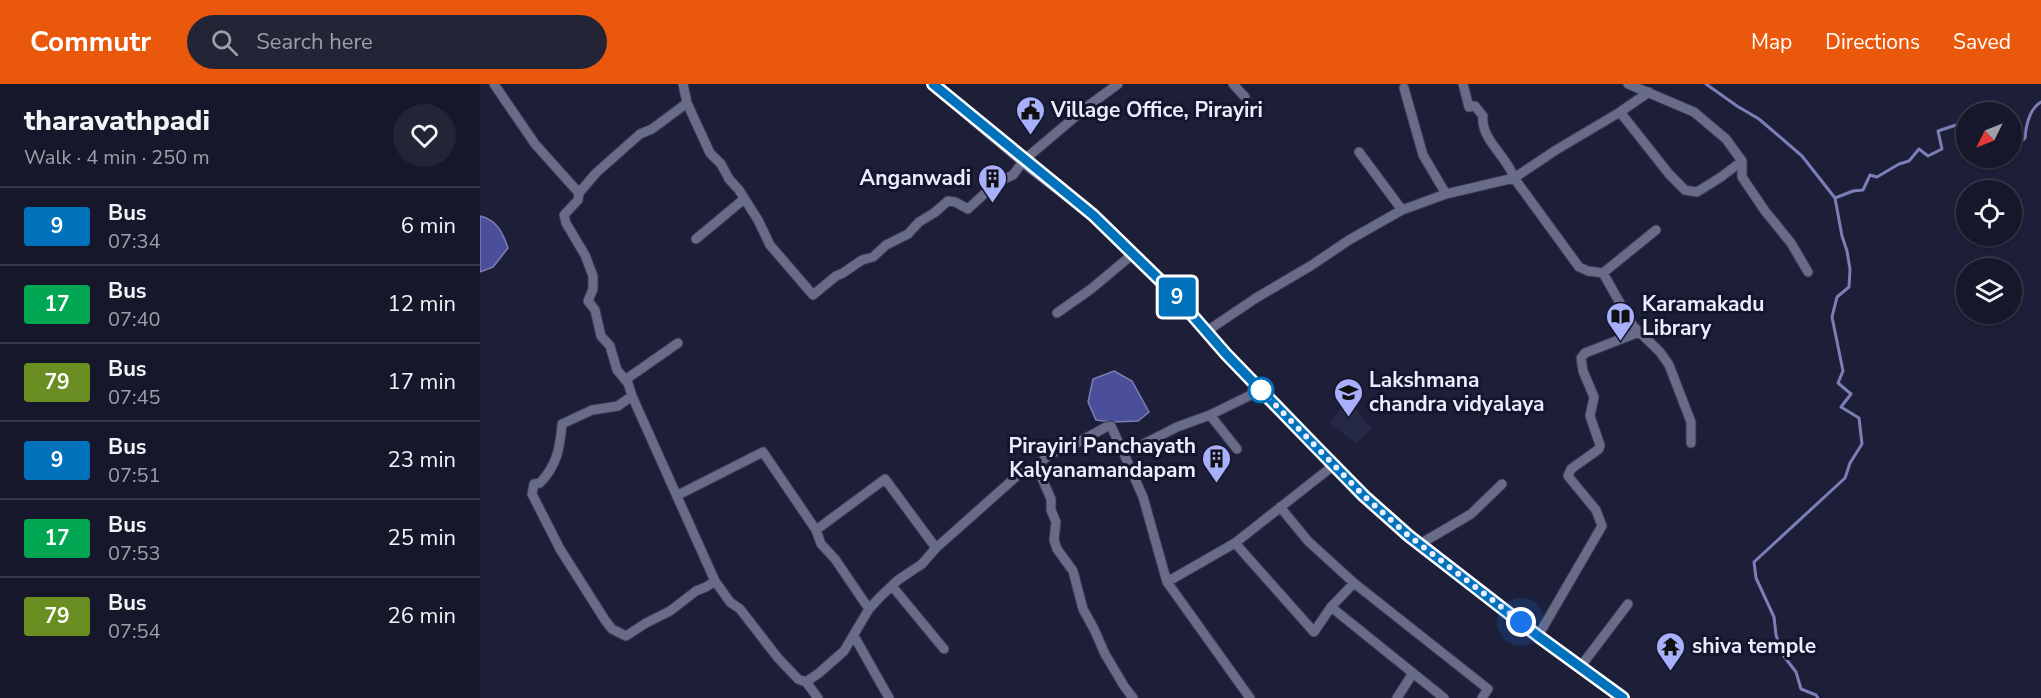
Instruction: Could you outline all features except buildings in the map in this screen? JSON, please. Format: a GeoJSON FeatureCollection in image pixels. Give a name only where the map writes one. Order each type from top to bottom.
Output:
{"type":"FeatureCollection","features":[{"type":"Feature","properties":{"kind":"main road"},"geometry":{"type":"LineString","coordinates":[[933,84],[1093,215],[1172,292],[1261,390],[1364,496],[1420,544],[1538,636],[1623,698]]}},
{"type":"Feature","properties":{"kind":"street"},"geometry":{"type":"LineString","coordinates":[[494,84],[517,115],[534,144],[579,193]]}},
{"type":"Feature","properties":{"kind":"street"},"geometry":{"type":"LineString","coordinates":[[683,84],[687,103],[710,153],[721,165],[758,220],[770,245],[813,295],[836,276],[862,260],[873,257],[886,245],[908,234],[919,222],[948,201],[968,209],[996,183],[1013,175],[1024,160],[1118,84]]}},
{"type":"Feature","properties":{"kind":"street"},"geometry":{"type":"LineString","coordinates":[[1233,84],[1245,97]]}},
{"type":"Feature","properties":{"kind":"street"},"geometry":{"type":"LineString","coordinates":[[1463,84],[1468,107],[1475,106],[1483,117],[1482,124],[1511,169],[1514,178],[1579,267],[1587,271],[1603,273],[1656,230]]}},
{"type":"Feature","properties":{"kind":"street"},"geometry":{"type":"LineString","coordinates":[[1628,84],[1694,112],[1726,139],[1742,161],[1742,177],[1765,211],[1791,243],[1808,272]]}},
{"type":"Feature","properties":{"kind":"street"},"geometry":{"type":"LineString","coordinates":[[1404,88],[1423,155],[1446,194]]}},
{"type":"Feature","properties":{"kind":"street"},"geometry":{"type":"LineString","coordinates":[[1207,332],[1256,298],[1312,266],[1348,240],[1402,210],[1446,194],[1514,178],[1649,92]]}},
{"type":"Feature","properties":{"kind":"street"},"geometry":{"type":"LineString","coordinates":[[687,103],[652,129],[640,134],[596,173],[579,193],[578,200],[564,215],[593,276],[593,289],[588,301],[595,310],[601,336],[610,346],[617,370],[630,388],[715,581],[778,658],[798,679],[806,682],[818,698]]}},
{"type":"Feature","properties":{"kind":"street"},"geometry":{"type":"LineString","coordinates":[[1620,112],[1669,174],[1685,190],[1697,192],[1742,161]]}},
{"type":"Feature","properties":{"kind":"street"},"geometry":{"type":"LineString","coordinates":[[1359,152],[1402,210]]}},
{"type":"Feature","properties":{"kind":"street"},"geometry":{"type":"LineString","coordinates":[[696,239],[744,199]]}},
{"type":"Feature","properties":{"kind":"street"},"geometry":{"type":"LineString","coordinates":[[1057,313],[1091,289],[1133,254]]}},
{"type":"Feature","properties":{"kind":"street"},"geometry":{"type":"LineString","coordinates":[[1603,273],[1633,326],[1660,352],[1669,365],[1691,422],[1691,443]]}},
{"type":"Feature","properties":{"kind":"street"},"geometry":{"type":"LineString","coordinates":[[1538,636],[1602,526],[1596,510],[1568,476],[1571,469],[1599,449],[1600,445],[1590,416],[1594,397],[1583,371],[1581,358],[1585,352],[1639,332]]}},
{"type":"Feature","properties":{"kind":"street"},"geometry":{"type":"LineString","coordinates":[[625,380],[678,343]]}},
{"type":"Feature","properties":{"kind":"street"},"geometry":{"type":"LineString","coordinates":[[1124,454],[1177,427],[1261,390]]}},
{"type":"Feature","properties":{"kind":"street"},"geometry":{"type":"LineString","coordinates":[[632,396],[618,406],[592,410],[562,424],[558,457],[546,477],[540,483],[534,484],[532,494],[560,549],[590,598],[612,629],[626,636],[670,611],[696,591],[715,581]]}},
{"type":"Feature","properties":{"kind":"street"},"geometry":{"type":"LineString","coordinates":[[1210,414],[1237,449]]}},
{"type":"Feature","properties":{"kind":"street"},"geometry":{"type":"LineString","coordinates":[[1133,698],[1105,654],[1083,609],[1073,571],[1057,549],[1054,540],[1056,522],[1051,510],[1051,499],[1038,468],[1040,461],[1048,455],[1111,426],[1143,497],[1167,582],[1250,698]]}},
{"type":"Feature","properties":{"kind":"street"},"geometry":{"type":"LineString","coordinates":[[678,495],[763,452],[816,530],[821,544],[835,559],[868,609]]}},
{"type":"Feature","properties":{"kind":"street"},"geometry":{"type":"LineString","coordinates":[[1167,582],[1235,543],[1334,465]]}},
{"type":"Feature","properties":{"kind":"street"},"geometry":{"type":"LineString","coordinates":[[806,682],[844,651],[868,609],[892,586],[922,564],[936,548],[944,544],[1018,475],[1028,469],[1038,468]]}},
{"type":"Feature","properties":{"kind":"street"},"geometry":{"type":"LineString","coordinates":[[816,530],[885,479],[936,548]]}},
{"type":"Feature","properties":{"kind":"street"},"geometry":{"type":"LineString","coordinates":[[1420,544],[1472,514],[1502,484]]}},
{"type":"Feature","properties":{"kind":"street"},"geometry":{"type":"LineString","coordinates":[[1280,507],[1308,541],[1354,583],[1488,689],[1482,698]]}},
{"type":"Feature","properties":{"kind":"street"},"geometry":{"type":"LineString","coordinates":[[1235,543],[1314,632],[1331,607],[1354,583]]}},
{"type":"Feature","properties":{"kind":"street"},"geometry":{"type":"LineString","coordinates":[[892,586],[944,649]]}},
{"type":"Feature","properties":{"kind":"street"},"geometry":{"type":"LineString","coordinates":[[1581,666],[1628,604]]}},
{"type":"Feature","properties":{"kind":"street"},"geometry":{"type":"LineString","coordinates":[[1331,607],[1444,698]]}},
{"type":"Feature","properties":{"kind":"street"},"geometry":{"type":"LineString","coordinates":[[854,636],[889,698]]}},
{"type":"Feature","properties":{"kind":"street"},"geometry":{"type":"LineString","coordinates":[[1397,698],[1413,673]]}},
{"type":"Feature","properties":{"kind":"shaded area"},"geometry":{"type":"Polygon","coordinates":[[[480,216],[495,224],[508,248],[493,267],[480,272],[480,216]]]}},
{"type":"Feature","properties":{"kind":"shaded area"},"geometry":{"type":"Polygon","coordinates":[[[1114,371],[1132,381],[1149,412],[1138,421],[1096,420],[1088,402],[1093,379],[1114,371]]]}},
{"type":"Feature","properties":{"kind":"shaded area","name":"Lakshmana chandra vidyalaya"},"geometry":{"type":"Polygon","coordinates":[[[1348,400],[1372,429],[1356,443],[1329,423],[1348,400]]]}},
{"type":"Feature","properties":{"kind":"waterway"},"geometry":{"type":"LineString","coordinates":[[1706,84],[1759,119],[1802,156],[1835,198],[1847,251],[1850,269],[1849,287],[1837,297],[1832,317],[1843,371],[1838,383],[1851,394],[1841,407],[1859,418],[1862,444],[1850,463],[1845,478],[1754,562],[1756,578],[1774,617],[1776,635],[1783,655],[1796,672],[1801,689],[1818,698]]}},
{"type":"Feature","properties":{"kind":"waterway"},"geometry":{"type":"LineString","coordinates":[[2022,140],[2025,138],[2031,113],[2041,102]]}},
{"type":"Feature","properties":{"kind":"waterway"},"geometry":{"type":"LineString","coordinates":[[1835,198],[1863,190],[1870,175],[1877,177],[1909,161],[1919,149],[1928,156],[1942,149],[1938,131],[1956,125]]}},
{"type":"Feature","properties":{"kind":"bus line","name":"9"},"geometry":{"type":"LineString","coordinates":[[933,84],[1093,215],[1172,292],[1226,354],[1364,496],[1409,536],[1538,636],[1623,698]]}},
{"type":"Feature","properties":{"kind":"place","name":"Village Office, Pirayiri"},"geometry":{"type":"Point","coordinates":[1030,136]}},
{"type":"Feature","properties":{"kind":"place","name":"Anganwadi"},"geometry":{"type":"Point","coordinates":[992,204]}},
{"type":"Feature","properties":{"kind":"place","name":"Karamakadu Library"},"geometry":{"type":"Point","coordinates":[1621,342]}},
{"type":"Feature","properties":{"kind":"place","name":"Lakshmana chandra vidyalaya"},"geometry":{"type":"Point","coordinates":[1348,418]}},
{"type":"Feature","properties":{"kind":"place","name":"Pirayiri Panchayath Kalyanamandapam"},"geometry":{"type":"Point","coordinates":[1217,484]}},
{"type":"Feature","properties":{"kind":"place","name":"shiva temple"},"geometry":{"type":"Point","coordinates":[1671,672]}},
{"type":"Feature","properties":{"kind":"route"},"geometry":{"type":"LineString","coordinates":[[1261,390],[1364,496],[1409,536],[1521,622]]}}]}
